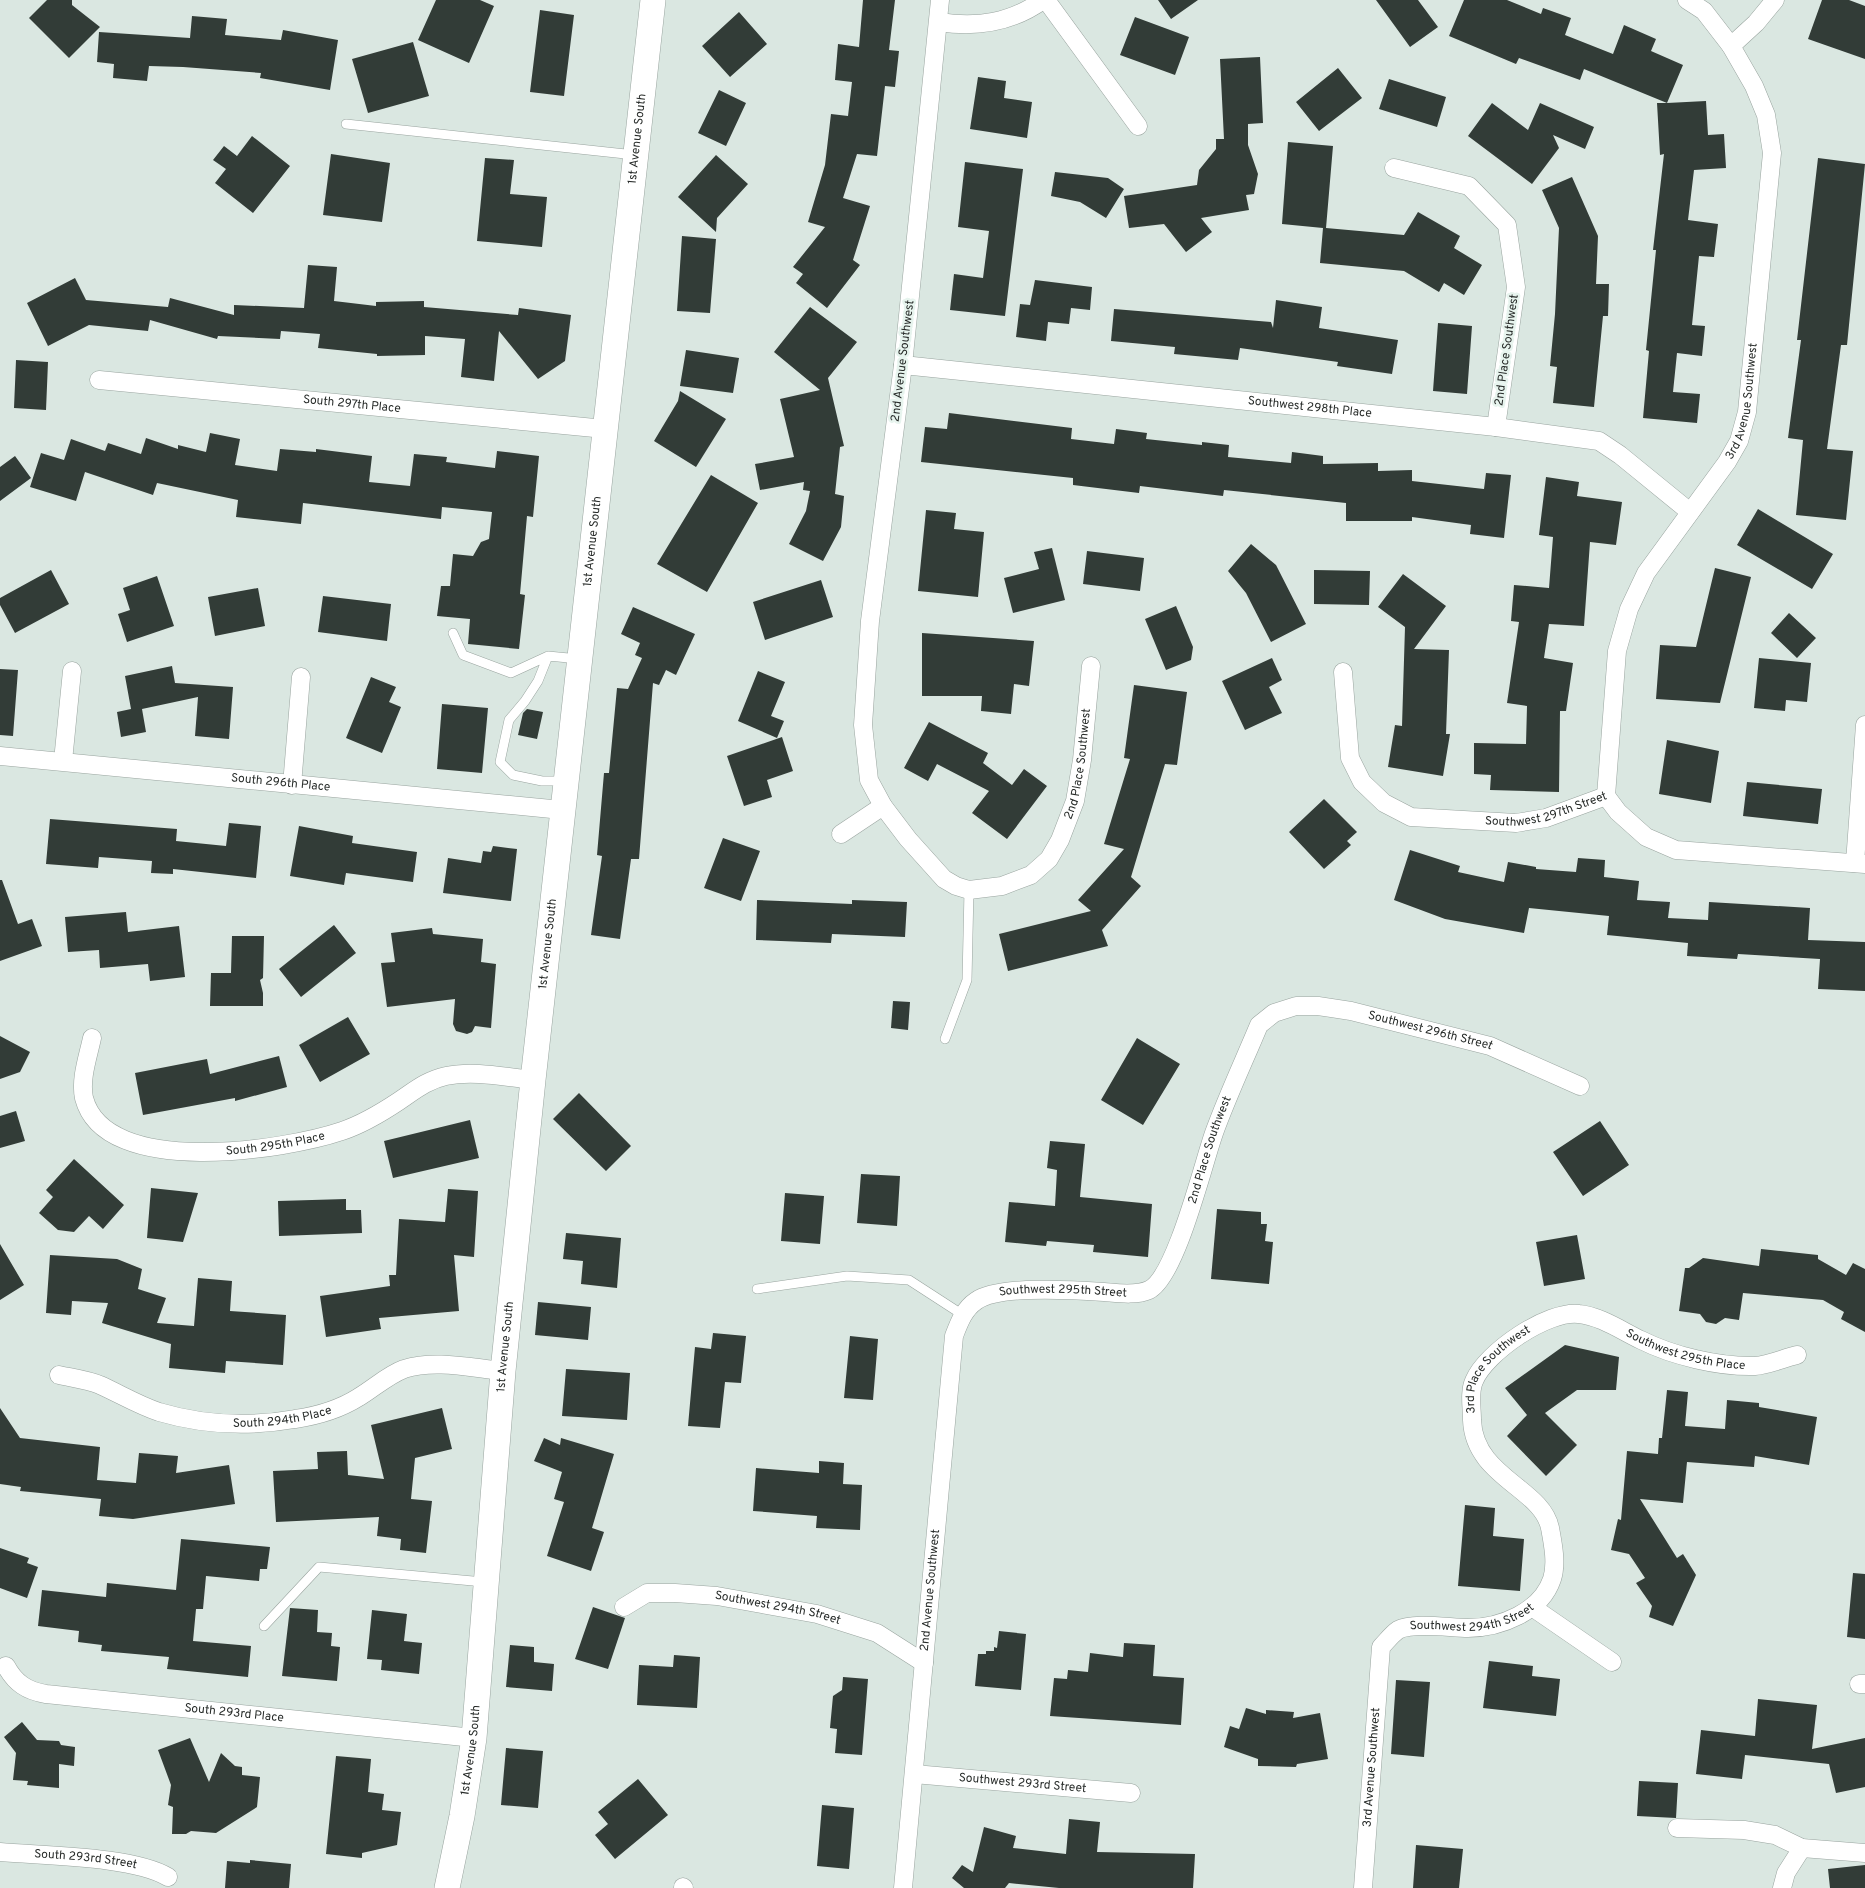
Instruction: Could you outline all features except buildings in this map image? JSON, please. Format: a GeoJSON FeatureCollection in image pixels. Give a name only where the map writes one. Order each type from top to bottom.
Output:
{"type":"FeatureCollection","features":[{"type":"Feature","properties":{"kind":"street","name":"1st Avenue South"},"geometry":{"type":"LineString","coordinates":[[447,1888],[464,1807],[474,1738],[502,1371],[532,1080],[653,0]]}},
{"type":"Feature","properties":{"kind":"street","name":"2nd Avenue Southwest"},"geometry":{"type":"LineString","coordinates":[[940,0],[903,364],[870,621],[863,725],[869,780],[883,806],[936,870],[956,886],[969,890]]}},
{"type":"Feature","properties":{"kind":"street"},"geometry":{"type":"LineString","coordinates":[[939,22],[963,25],[987,24],[1024,12],[1044,0],[1138,126]]}},
{"type":"Feature","properties":{"kind":"street"},"geometry":{"type":"LineString","coordinates":[[1687,0],[1704,11],[1731,46],[1756,23],[1775,0]]}},
{"type":"Feature","properties":{"kind":"street","name":"3rd Avenue Southwest"},"geometry":{"type":"LineString","coordinates":[[1606,796],[1617,651],[1629,609],[1646,574],[1727,462],[1738,441],[1747,412],[1772,153],[1766,115],[1754,86],[1731,46]]}},
{"type":"Feature","properties":{"kind":"street","name":"2nd Place Southwest"},"geometry":{"type":"LineString","coordinates":[[1394,168],[1469,186],[1507,225],[1516,287],[1496,427]]}},
{"type":"Feature","properties":{"kind":"street","name":"Southwest 298th Place"},"geometry":{"type":"LineString","coordinates":[[903,364],[1496,427],[1599,441],[1620,455],[1690,512]]}},
{"type":"Feature","properties":{"kind":"street","name":"South 297th Place"},"geometry":{"type":"LineString","coordinates":[[100,380],[605,429]]}},
{"type":"Feature","properties":{"kind":"street","name":"2nd Place Southwest"},"geometry":{"type":"LineString","coordinates":[[969,890],[1002,886],[1031,875],[1049,859],[1060,840],[1075,801],[1079,782],[1091,666]]}},
{"type":"Feature","properties":{"kind":"street"},"geometry":{"type":"LineString","coordinates":[[63,761],[72,672]]}},
{"type":"Feature","properties":{"kind":"street","name":"Southwest 297th Street"},"geometry":{"type":"LineString","coordinates":[[1343,672],[1350,758],[1362,782],[1384,803],[1411,817],[1516,824],[1546,818],[1606,796],[1618,812],[1646,837],[1676,850],[1860,864]]}},
{"type":"Feature","properties":{"kind":"street"},"geometry":{"type":"LineString","coordinates":[[292,784],[301,677]]}},
{"type":"Feature","properties":{"kind":"street"},"geometry":{"type":"LineString","coordinates":[[1860,864],[1865,725]]}},
{"type":"Feature","properties":{"kind":"street","name":"South 296th Place"},"geometry":{"type":"LineString","coordinates":[[0,756],[562,810]]}},
{"type":"Feature","properties":{"kind":"street"},"geometry":{"type":"LineString","coordinates":[[841,834],[883,806]]}},
{"type":"Feature","properties":{"kind":"street","name":"Southwest 296th Street"},"geometry":{"type":"LineString","coordinates":[[1274,1014],[1304,1006],[1351,1011],[1490,1046],[1580,1086]]}},
{"type":"Feature","properties":{"kind":"street","name":"2nd Place Southwest"},"geometry":{"type":"LineString","coordinates":[[1150,1290],[1161,1276],[1178,1244],[1214,1134],[1260,1025],[1274,1014]]}},
{"type":"Feature","properties":{"kind":"street","name":"South 295th Place"},"geometry":{"type":"LineString","coordinates":[[92,1038],[84,1088],[85,1099],[93,1115],[105,1129],[124,1140],[141,1146],[175,1151],[263,1148],[317,1138],[372,1118],[429,1081],[448,1075],[483,1074],[532,1080]]}},
{"type":"Feature","properties":{"kind":"street","name":"Southwest 295th Street"},"geometry":{"type":"LineString","coordinates":[[976,1300],[1000,1293],[1031,1290],[1132,1293],[1150,1290]]}},
{"type":"Feature","properties":{"kind":"street","name":"2nd Avenue Southwest"},"geometry":{"type":"LineString","coordinates":[[903,1888],[954,1336],[963,1315],[976,1300]]}},
{"type":"Feature","properties":{"kind":"street","name":"Southwest 295th Place"},"geometry":{"type":"LineString","coordinates":[[1578,1313],[1592,1317],[1660,1350],[1691,1358],[1757,1366],[1797,1355]]}},
{"type":"Feature","properties":{"kind":"street","name":"3rd Place Southwest"},"geometry":{"type":"LineString","coordinates":[[1532,1607],[1552,1579],[1554,1549],[1548,1521],[1538,1507],[1488,1462],[1478,1446],[1472,1426],[1473,1383],[1481,1367],[1528,1328],[1578,1313]]}},
{"type":"Feature","properties":{"kind":"street","name":"South 294th Place"},"geometry":{"type":"LineString","coordinates":[[60,1375],[98,1384],[135,1403],[159,1412],[216,1423],[245,1423],[296,1419],[322,1413],[358,1398],[393,1375],[413,1367],[438,1365],[502,1371]]}},
{"type":"Feature","properties":{"kind":"street","name":"Southwest 294th Street"},"geometry":{"type":"LineString","coordinates":[[624,1607],[647,1593],[675,1593],[717,1596],[817,1614],[876,1633],[924,1663]]}},
{"type":"Feature","properties":{"kind":"street","name":"Southwest 294th Street"},"geometry":{"type":"LineString","coordinates":[[1381,1647],[1398,1630],[1421,1626],[1470,1628],[1497,1625],[1517,1617],[1532,1607],[1612,1662]]}},
{"type":"Feature","properties":{"kind":"street","name":"3rd Avenue Southwest"},"geometry":{"type":"LineString","coordinates":[[1363,1888],[1381,1647]]}},
{"type":"Feature","properties":{"kind":"street","name":"South 293rd Place"},"geometry":{"type":"LineString","coordinates":[[6,1666],[13,1680],[35,1692],[46,1694],[474,1738]]}},
{"type":"Feature","properties":{"kind":"street","name":"Southwest 293rd Street"},"geometry":{"type":"LineString","coordinates":[[914,1774],[1131,1793]]}},
{"type":"Feature","properties":{"kind":"street"},"geometry":{"type":"LineString","coordinates":[[1676,1828],[1775,1835],[1802,1848],[1865,1853]]}},
{"type":"Feature","properties":{"kind":"street"},"geometry":{"type":"LineString","coordinates":[[1782,1888],[1786,1873],[1802,1848]]}},
{"type":"Feature","properties":{"kind":"street","name":"South 293rd Street"},"geometry":{"type":"LineString","coordinates":[[0,1852],[135,1865],[159,1871],[168,1877]]}},
{"type":"Feature","properties":{"kind":"lane"},"geometry":{"type":"LineString","coordinates":[[346,124],[635,155]]}},
{"type":"Feature","properties":{"kind":"lane"},"geometry":{"type":"LineString","coordinates":[[453,633],[463,655],[511,673],[548,656],[579,659]]}},
{"type":"Feature","properties":{"kind":"lane"},"geometry":{"type":"LineString","coordinates":[[548,656],[538,681],[526,701],[509,720],[500,762],[513,775],[542,782],[566,781]]}},
{"type":"Feature","properties":{"kind":"lane"},"geometry":{"type":"LineString","coordinates":[[945,1038],[967,980],[969,890]]}},
{"type":"Feature","properties":{"kind":"lane"},"geometry":{"type":"LineString","coordinates":[[757,1289],[847,1276],[909,1280],[963,1315]]}},
{"type":"Feature","properties":{"kind":"lane"},"geometry":{"type":"LineString","coordinates":[[264,1626],[319,1567],[487,1583]]}}]}
